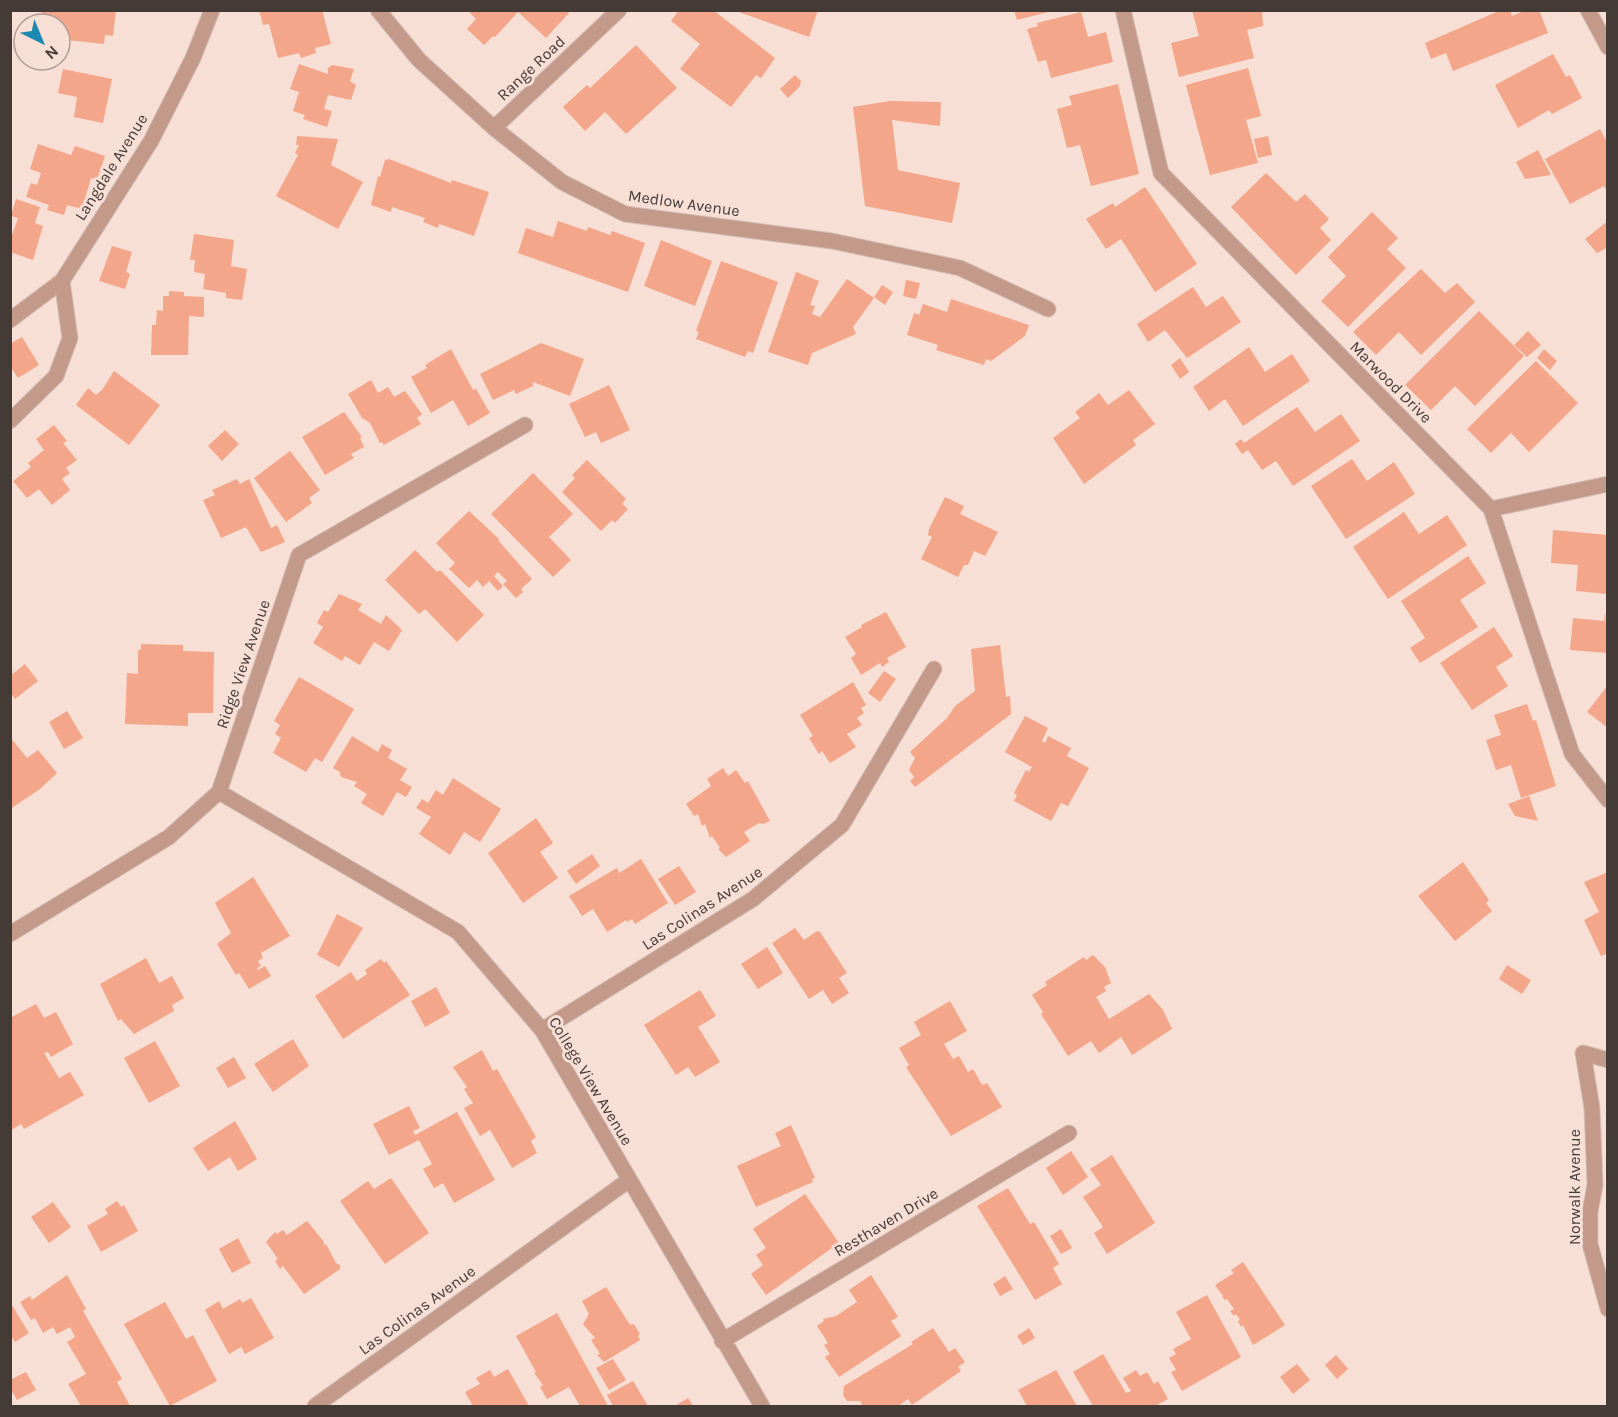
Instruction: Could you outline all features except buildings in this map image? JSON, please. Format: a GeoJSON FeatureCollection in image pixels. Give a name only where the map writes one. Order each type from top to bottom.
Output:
{"type":"FeatureCollection","features":[{"type":"Feature","properties":{"kind":"street","name":"Langdale Avenue"},"geometry":{"type":"LineString","coordinates":[[10,320],[62,281],[151,141],[194,58],[212,10]]}},
{"type":"Feature","properties":{"kind":"street","name":"Medlow Avenue"},"geometry":{"type":"LineString","coordinates":[[378,10],[419,60],[494,128],[562,182],[625,214],[832,241],[960,268],[1048,309]]}},
{"type":"Feature","properties":{"kind":"street","name":"Range Road"},"geometry":{"type":"LineString","coordinates":[[494,128],[619,10]]}},
{"type":"Feature","properties":{"kind":"street","name":"Marwood Drive"},"geometry":{"type":"LineString","coordinates":[[1123,10],[1161,174],[1491,509],[1572,754],[1608,800]]}},
{"type":"Feature","properties":{"kind":"street"},"geometry":{"type":"LineString","coordinates":[[1588,10],[1608,47]]}},
{"type":"Feature","properties":{"kind":"street"},"geometry":{"type":"LineString","coordinates":[[10,421],[56,376],[70,338],[62,281]]}},
{"type":"Feature","properties":{"kind":"street","name":"Ridge View Avenue"},"geometry":{"type":"LineString","coordinates":[[10,934],[169,837],[219,792],[299,555],[525,425]]}},
{"type":"Feature","properties":{"kind":"street"},"geometry":{"type":"LineString","coordinates":[[1491,509],[1608,484]]}},
{"type":"Feature","properties":{"kind":"street","name":"Las Colinas Avenue"},"geometry":{"type":"LineString","coordinates":[[542,1030],[753,899],[842,825],[934,669]]}},
{"type":"Feature","properties":{"kind":"street","name":"College View Avenue"},"geometry":{"type":"LineString","coordinates":[[219,792],[458,932],[542,1030],[762,1407]]}},
{"type":"Feature","properties":{"kind":"street","name":"Norwalk Avenue"},"geometry":{"type":"LineString","coordinates":[[1608,1060],[1583,1053],[1592,1108],[1595,1185],[1590,1212],[1590,1244],[1608,1309]]}},
{"type":"Feature","properties":{"kind":"street","name":"Resthaven Drive"},"geometry":{"type":"LineString","coordinates":[[722,1341],[1070,1133]]}},
{"type":"Feature","properties":{"kind":"street","name":"Las Colinas Avenue"},"geometry":{"type":"LineString","coordinates":[[315,1407],[629,1180]]}}]}
